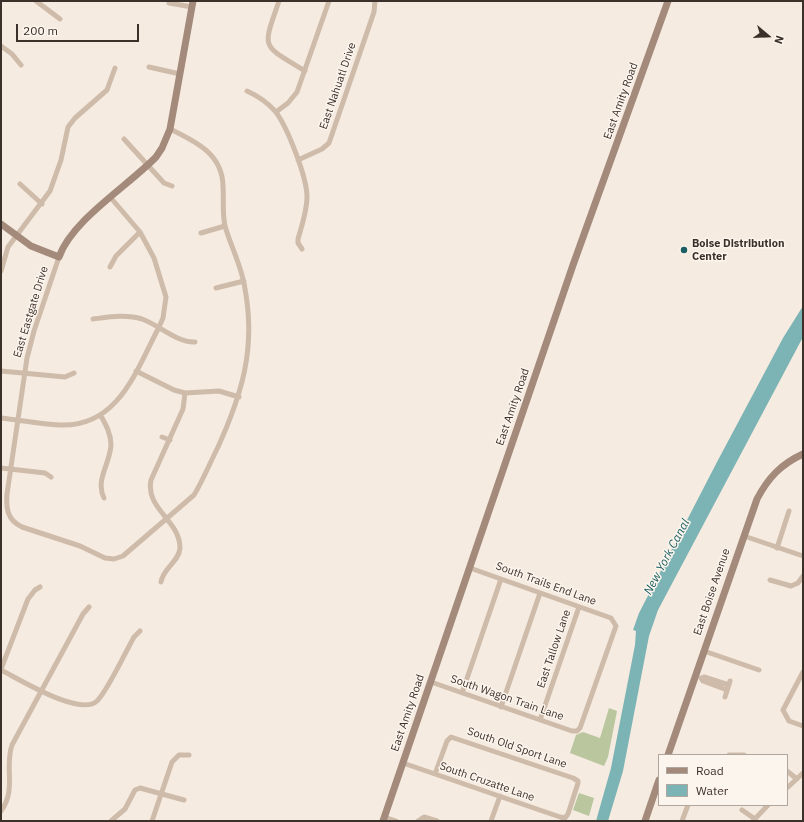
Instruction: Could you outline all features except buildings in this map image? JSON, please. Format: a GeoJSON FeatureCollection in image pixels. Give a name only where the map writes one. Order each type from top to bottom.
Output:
{"type":"FeatureCollection","features":[{"type":"Feature","properties":{"kind":"street"},"geometry":{"type":"LineString","coordinates":[[36,1],[60,20]]}},
{"type":"Feature","properties":{"kind":"street"},"geometry":{"type":"LineString","coordinates":[[279,1],[268,33],[268,44],[275,52],[305,71]]}},
{"type":"Feature","properties":{"kind":"street"},"geometry":{"type":"LineString","coordinates":[[276,112],[295,96],[329,1]]}},
{"type":"Feature","properties":{"kind":"street","name":"East Nahuatl Drive"},"geometry":{"type":"LineString","coordinates":[[298,160],[322,149],[329,143],[374,12],[375,1]]}},
{"type":"Feature","properties":{"kind":"street","name":"East Amity Road"},"geometry":{"type":"LineString","coordinates":[[384,819],[573,265],[668,1]]}},
{"type":"Feature","properties":{"kind":"street"},"geometry":{"type":"LineString","coordinates":[[169,3],[193,4]]}},
{"type":"Feature","properties":{"kind":"street","name":"East Eastgate Drive"},"geometry":{"type":"LineString","coordinates":[[167,519],[123,556],[114,559],[105,558],[80,546],[22,527],[9,517],[6,504],[19,420],[24,372],[34,330],[59,257],[62,249],[79,226],[147,166],[162,148],[170,129],[193,4]]}},
{"type":"Feature","properties":{"kind":"street"},"geometry":{"type":"LineString","coordinates":[[1,46],[12,54],[21,65]]}},
{"type":"Feature","properties":{"kind":"street"},"geometry":{"type":"LineString","coordinates":[[149,67],[180,74]]}},
{"type":"Feature","properties":{"kind":"street"},"geometry":{"type":"LineString","coordinates":[[1,271],[8,247],[42,204],[50,191],[61,160],[68,127],[75,118],[99,95],[107,90],[115,68]]}},
{"type":"Feature","properties":{"kind":"street"},"geometry":{"type":"LineString","coordinates":[[247,91],[258,96],[276,112],[305,179],[307,195],[306,211],[298,239],[298,244],[302,249]]}},
{"type":"Feature","properties":{"kind":"street"},"geometry":{"type":"LineString","coordinates":[[167,519],[189,500],[200,485],[239,397],[246,369],[249,347],[249,319],[244,281],[226,226],[223,206],[222,176],[213,156],[202,145],[170,129]]}},
{"type":"Feature","properties":{"kind":"street"},"geometry":{"type":"LineString","coordinates":[[124,138],[147,166],[164,183],[172,186]]}},
{"type":"Feature","properties":{"kind":"street"},"geometry":{"type":"LineString","coordinates":[[20,184],[42,204]]}},
{"type":"Feature","properties":{"kind":"street"},"geometry":{"type":"LineString","coordinates":[[1,418],[58,425],[72,425],[87,422],[101,416],[121,397],[159,327],[163,318],[166,297],[154,258],[140,232],[111,198]]}},
{"type":"Feature","properties":{"kind":"street"},"geometry":{"type":"LineString","coordinates":[[1,224],[39,250],[59,257]]}},
{"type":"Feature","properties":{"kind":"street"},"geometry":{"type":"LineString","coordinates":[[201,233],[226,226]]}},
{"type":"Feature","properties":{"kind":"street"},"geometry":{"type":"LineString","coordinates":[[110,267],[116,256],[140,232]]}},
{"type":"Feature","properties":{"kind":"street"},"geometry":{"type":"LineString","coordinates":[[216,288],[244,281]]}},
{"type":"Feature","properties":{"kind":"street"},"geometry":{"type":"LineString","coordinates":[[92,319],[133,317],[159,327],[184,341],[195,342]]}},
{"type":"Feature","properties":{"kind":"street"},"geometry":{"type":"LineString","coordinates":[[136,371],[174,390],[185,393],[214,391],[239,397]]}},
{"type":"Feature","properties":{"kind":"street"},"geometry":{"type":"LineString","coordinates":[[1,372],[24,372],[65,377],[74,373]]}},
{"type":"Feature","properties":{"kind":"street"},"geometry":{"type":"LineString","coordinates":[[161,582],[162,575],[177,557],[180,548],[178,536],[167,519],[153,502],[149,488],[151,480],[183,409],[185,393]]}},
{"type":"Feature","properties":{"kind":"street"},"geometry":{"type":"LineString","coordinates":[[101,416],[108,429],[111,446],[100,484],[104,498]]}},
{"type":"Feature","properties":{"kind":"street"},"geometry":{"type":"LineString","coordinates":[[162,437],[170,440]]}},
{"type":"Feature","properties":{"kind":"street","name":"East Boise Avenue"},"geometry":{"type":"LineString","coordinates":[[668,754],[698,677],[704,651],[757,499],[769,478],[780,467],[803,454]]}},
{"type":"Feature","properties":{"kind":"street"},"geometry":{"type":"LineString","coordinates":[[1,468],[45,473],[51,477]]}},
{"type":"Feature","properties":{"kind":"street"},"geometry":{"type":"LineString","coordinates":[[776,548],[789,511]]}},
{"type":"Feature","properties":{"kind":"street"},"geometry":{"type":"LineString","coordinates":[[744,536],[803,556]]}},
{"type":"Feature","properties":{"kind":"street","name":"South Trails End Lane"},"geometry":{"type":"LineString","coordinates":[[470,568],[611,618],[614,621],[616,626],[580,728],[577,731]]}},
{"type":"Feature","properties":{"kind":"street"},"geometry":{"type":"LineString","coordinates":[[770,580],[791,586],[798,583],[803,576]]}},
{"type":"Feature","properties":{"kind":"street"},"geometry":{"type":"LineString","coordinates":[[462,693],[501,579]]}},
{"type":"Feature","properties":{"kind":"street"},"geometry":{"type":"LineString","coordinates":[[40,587],[35,590],[28,600],[1,670],[28,686],[80,706],[91,705],[100,698],[134,637],[140,631]]}},
{"type":"Feature","properties":{"kind":"street"},"geometry":{"type":"LineString","coordinates":[[501,706],[540,593]]}},
{"type":"Feature","properties":{"kind":"street"},"geometry":{"type":"LineString","coordinates":[[1,810],[6,803],[9,794],[9,758],[12,745],[83,614],[89,607]]}},
{"type":"Feature","properties":{"kind":"street","name":"East Tallow Lane"},"geometry":{"type":"LineString","coordinates":[[540,720],[579,607]]}},
{"type":"Feature","properties":{"kind":"street"},"geometry":{"type":"LineString","coordinates":[[704,651],[759,670]]}},
{"type":"Feature","properties":{"kind":"street"},"geometry":{"type":"LineString","coordinates":[[803,672],[783,706],[784,714],[789,721],[803,726]]}},
{"type":"Feature","properties":{"kind":"street"},"geometry":{"type":"LineString","coordinates":[[698,677],[704,677],[729,685],[725,697]]}},
{"type":"Feature","properties":{"kind":"street","name":"South Wagon Train Lane"},"geometry":{"type":"LineString","coordinates":[[431,682],[572,731],[577,731]]}},
{"type":"Feature","properties":{"kind":"street","name":"South Old Sport Lane"},"geometry":{"type":"LineString","coordinates":[[435,774],[450,736],[578,781],[565,818]]}},
{"type":"Feature","properties":{"kind":"street"},"geometry":{"type":"LineString","coordinates":[[152,821],[175,758],[179,755],[189,755]]}},
{"type":"Feature","properties":{"kind":"street","name":"South Cruzatte Lane"},"geometry":{"type":"LineString","coordinates":[[403,763],[565,818]]}},
{"type":"Feature","properties":{"kind":"street"},"geometry":{"type":"LineString","coordinates":[[788,772],[796,779]]}},
{"type":"Feature","properties":{"kind":"street"},"geometry":{"type":"LineString","coordinates":[[788,787],[803,774]]}},
{"type":"Feature","properties":{"kind":"street"},"geometry":{"type":"LineString","coordinates":[[645,821],[658,783]]}},
{"type":"Feature","properties":{"kind":"street"},"geometry":{"type":"LineString","coordinates":[[111,821],[125,809],[135,790],[145,788],[184,800]]}},
{"type":"Feature","properties":{"kind":"street"},"geometry":{"type":"LineString","coordinates":[[491,821],[500,796]]}},
{"type":"Feature","properties":{"kind":"street"},"geometry":{"type":"LineString","coordinates":[[682,821],[688,806]]}},
{"type":"Feature","properties":{"kind":"street"},"geometry":{"type":"LineString","coordinates":[[742,810],[754,820],[767,806]]}},
{"type":"Feature","properties":{"kind":"street"},"geometry":{"type":"LineString","coordinates":[[384,819],[396,821]]}},
{"type":"Feature","properties":{"kind":"street"},"geometry":{"type":"LineString","coordinates":[[420,819],[437,821]]}},
{"type":"Feature","properties":{"kind":"green space"},"geometry":{"type":"Polygon","coordinates":[[[609,708],[617,711],[608,757],[604,766],[570,753],[576,735],[583,732],[600,738],[609,708]]]}},
{"type":"Feature","properties":{"kind":"green space"},"geometry":{"type":"Polygon","coordinates":[[[579,793],[594,798],[589,816],[573,810],[579,793]]]}},
{"type":"Feature","properties":{"kind":"water"},"geometry":{"type":"Polygon","coordinates":[[[803,306],[803,337],[658,610],[649,636],[623,771],[608,821],[596,821],[611,768],[635,645],[636,631],[633,630],[639,613],[783,338],[803,306]]]}},
{"type":"Feature","properties":{"kind":"place","name":"Boise Distribution Center"},"geometry":{"type":"Point","coordinates":[684,250]}},
{"type":"Feature","properties":{"kind":"water label","name":"New York Canal"},"geometry":{"type":"Point","coordinates":[667,557]}}]}
